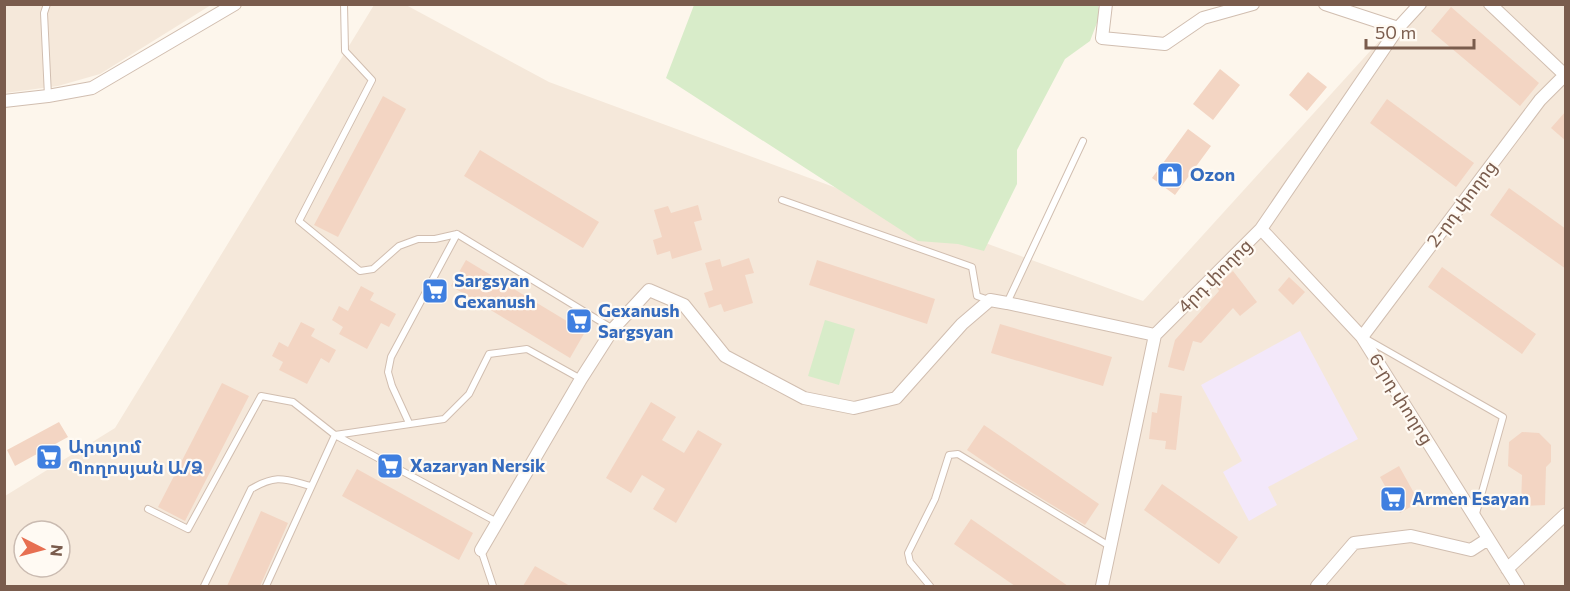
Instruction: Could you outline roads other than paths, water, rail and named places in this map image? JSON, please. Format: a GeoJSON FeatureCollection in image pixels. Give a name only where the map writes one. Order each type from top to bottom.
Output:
{"type":"FeatureCollection","features":[{"type":"Feature","properties":{"kind":"street"},"geometry":{"type":"LineString","coordinates":[[4,101],[92,88],[235,4]]}},
{"type":"Feature","properties":{"kind":"street"},"geometry":{"type":"LineString","coordinates":[[1106,4],[1102,38],[1165,44],[1203,18],[1253,4]]}},
{"type":"Feature","properties":{"kind":"street"},"geometry":{"type":"LineString","coordinates":[[1325,4],[1398,28]]}},
{"type":"Feature","properties":{"kind":"street","name":"4րդ փողոց"},"geometry":{"type":"LineString","coordinates":[[1155,335],[1262,229],[1398,28],[1420,4]]}},
{"type":"Feature","properties":{"kind":"street"},"geometry":{"type":"LineString","coordinates":[[1490,4],[1565,74]]}},
{"type":"Feature","properties":{"kind":"street","name":"2-րդ փողոց"},"geometry":{"type":"LineString","coordinates":[[1362,337],[1540,100],[1565,74]]}},
{"type":"Feature","properties":{"kind":"street","name":"6-րդ փողոց"},"geometry":{"type":"LineString","coordinates":[[1262,229],[1362,337],[1518,586]]}},
{"type":"Feature","properties":{"kind":"street"},"geometry":{"type":"LineString","coordinates":[[481,550],[581,379],[613,329],[649,290],[684,305],[725,356],[804,398],[854,408],[896,398],[962,324],[990,300],[1155,335],[1102,586]]}},
{"type":"Feature","properties":{"kind":"street"},"geometry":{"type":"LineString","coordinates":[[1507,569],[1566,514]]}},
{"type":"Feature","properties":{"kind":"street"},"geometry":{"type":"LineString","coordinates":[[1317,586],[1354,543],[1411,536],[1471,550],[1488,539]]}},
{"type":"Feature","properties":{"kind":"lane"},"geometry":{"type":"LineString","coordinates":[[47,4],[44,13],[48,96]]}},
{"type":"Feature","properties":{"kind":"lane"},"geometry":{"type":"LineString","coordinates":[[344,4],[345,51],[372,80],[299,221],[360,272],[373,269],[399,246],[418,239],[435,239],[457,234],[613,329]]}},
{"type":"Feature","properties":{"kind":"lane"},"geometry":{"type":"LineString","coordinates":[[1007,303],[1083,141]]}},
{"type":"Feature","properties":{"kind":"lane"},"geometry":{"type":"LineString","coordinates":[[782,200],[972,267],[977,296],[990,300]]}},
{"type":"Feature","properties":{"kind":"lane"},"geometry":{"type":"LineString","coordinates":[[409,423],[388,372],[391,357],[457,234]]}},
{"type":"Feature","properties":{"kind":"lane"},"geometry":{"type":"LineString","coordinates":[[1362,337],[1503,417],[1475,518]]}},
{"type":"Feature","properties":{"kind":"lane"},"geometry":{"type":"LineString","coordinates":[[335,435],[444,419],[469,394],[489,354],[527,349],[581,379]]}},
{"type":"Feature","properties":{"kind":"lane"},"geometry":{"type":"LineString","coordinates":[[148,509],[188,529],[261,396],[292,402],[335,435],[498,522]]}},
{"type":"Feature","properties":{"kind":"lane"},"geometry":{"type":"LineString","coordinates":[[266,586],[335,435]]}},
{"type":"Feature","properties":{"kind":"lane"},"geometry":{"type":"LineString","coordinates":[[930,586],[910,562],[908,553],[935,499],[949,455],[957,454],[1111,547]]}},
{"type":"Feature","properties":{"kind":"lane"},"geometry":{"type":"LineString","coordinates":[[204,586],[251,489],[266,480],[280,478],[311,486]]}},
{"type":"Feature","properties":{"kind":"lane"},"geometry":{"type":"LineString","coordinates":[[481,550],[493,586]]}},
{"type":"Feature","properties":{"kind":"place","name":"Ozon"},"geometry":{"type":"Point","coordinates":[1170,175]}},
{"type":"Feature","properties":{"kind":"place","name":"Sargsyan Gexanush"},"geometry":{"type":"Point","coordinates":[435,291]}},
{"type":"Feature","properties":{"kind":"place","name":"Gexanush Sargsyan"},"geometry":{"type":"Point","coordinates":[579,321]}},
{"type":"Feature","properties":{"kind":"place","name":"Արտյոմ Պողոսյան Ա/Ձ"},"geometry":{"type":"Point","coordinates":[49,457]}},
{"type":"Feature","properties":{"kind":"place","name":"Xazaryan Nersik"},"geometry":{"type":"Point","coordinates":[390,466]}},
{"type":"Feature","properties":{"kind":"place","name":"Armen Esayan"},"geometry":{"type":"Point","coordinates":[1393,499]}}]}
